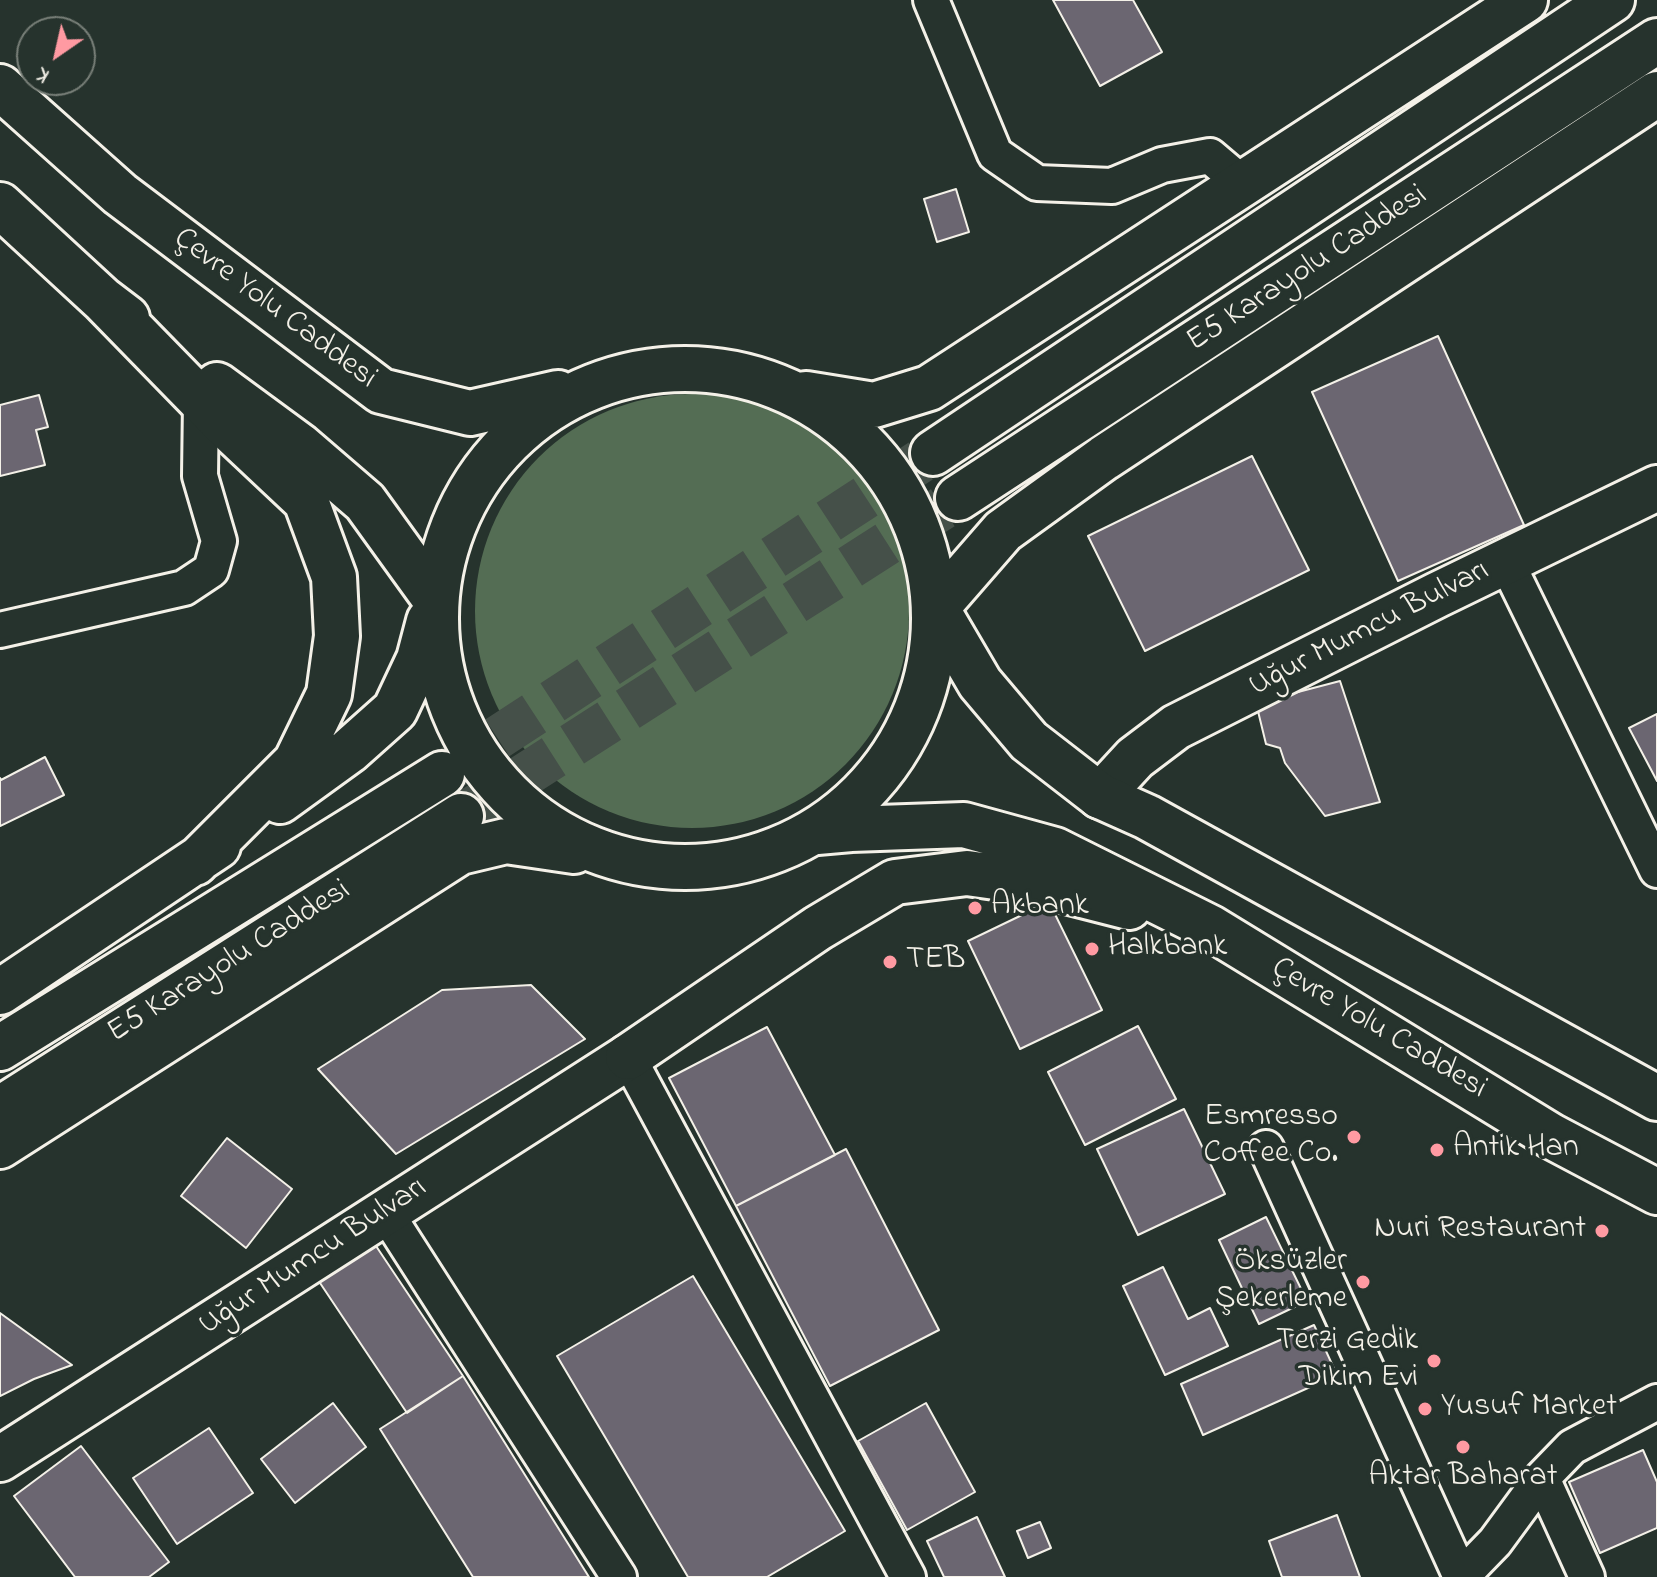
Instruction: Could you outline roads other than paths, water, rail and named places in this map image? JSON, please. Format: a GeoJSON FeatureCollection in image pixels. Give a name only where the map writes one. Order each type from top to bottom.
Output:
{"type":"FeatureCollection","features":[{"type":"Feature","properties":{"kind":"main road"},"geometry":{"type":"LineString","coordinates":[[0,992],[195,863],[349,751],[395,710],[419,659],[454,522],[482,472],[519,430],[555,404],[595,385],[642,372],[690,368],[740,375],[789,391],[874,405],[929,388],[1525,0]]}},
{"type":"Feature","properties":{"kind":"main road","name":"E5 Karayolu Caddesi"},"geometry":{"type":"LineString","coordinates":[[933,453],[1612,0]]}},
{"type":"Feature","properties":{"kind":"main road","name":"E5 Karayolu Caddesi"},"geometry":{"type":"LineString","coordinates":[[958,498],[1657,41]]}},
{"type":"Feature","properties":{"kind":"main road","name":"Çevre Yolu Caddesi"},"geometry":{"type":"LineString","coordinates":[[0,87],[120,194],[381,391],[470,413],[595,385]]}},
{"type":"Feature","properties":{"kind":"main road"},"geometry":{"type":"LineString","coordinates":[[936,608],[1003,531],[1091,467],[1657,94]]}},
{"type":"Feature","properties":{"kind":"main road"},"geometry":{"type":"LineString","coordinates":[[0,205],[102,299],[201,401],[306,501],[334,577],[337,636],[329,694],[296,762],[195,863]]}},
{"type":"Feature","properties":{"kind":"main road"},"geometry":{"type":"LineString","coordinates":[[102,299],[300,446],[365,502],[435,599],[441,673],[468,742],[496,782],[533,817],[608,856]]}},
{"type":"Feature","properties":{"kind":"main road"},"geometry":{"type":"LineString","coordinates":[[0,1146],[460,852],[506,841],[675,869],[743,863],[817,832],[879,778],[916,716],[932,663],[936,608],[927,554],[906,502],[866,446],[829,415],[789,391]]}},
{"type":"Feature","properties":{"kind":"main road","name":"Uğur Mumcu Bulvarı"},"geometry":{"type":"LineString","coordinates":[[1100,796],[1135,758],[1176,727],[1657,488]]}},
{"type":"Feature","properties":{"kind":"main road"},"geometry":{"type":"LineString","coordinates":[[936,608],[980,683],[1029,741],[1100,796],[1147,817],[1657,1098]]}},
{"type":"Feature","properties":{"kind":"main road","name":"E5 Karayolu Caddesi"},"geometry":{"type":"LineString","coordinates":[[0,1048],[442,774]]}},
{"type":"Feature","properties":{"kind":"main road","name":"E5 Karayolu Caddesi"},"geometry":{"type":"LineString","coordinates":[[0,1109],[461,816]]}},
{"type":"Feature","properties":{"kind":"main road","name":"Çevre Yolu Caddesi"},"geometry":{"type":"LineString","coordinates":[[817,832],[964,825],[1055,850],[1211,928],[1551,1136],[1654,1194]]}},
{"type":"Feature","properties":{"kind":"main road","name":"Uğur Mumcu Bulvarı"},"geometry":{"type":"LineString","coordinates":[[0,1459],[628,1057],[818,928],[895,882],[967,873],[1031,882],[1211,928]]}},
{"type":"Feature","properties":{"kind":"street"},"geometry":{"type":"LineString","coordinates":[[931,0],[995,154],[1037,183],[1112,186],[1162,165],[1210,156],[1243,184]]}},
{"type":"Feature","properties":{"kind":"street"},"geometry":{"type":"LineString","coordinates":[[0,630],[184,588],[211,570],[219,541],[200,476],[201,401]]}},
{"type":"Feature","properties":{"kind":"street"},"geometry":{"type":"LineString","coordinates":[[1506,561],[1657,870]]}},
{"type":"Feature","properties":{"kind":"street"},"geometry":{"type":"LineString","coordinates":[[628,1057],[908,1577]]}},
{"type":"Feature","properties":{"kind":"street"},"geometry":{"type":"LineString","coordinates":[[1266,1148],[1461,1577],[1495,1542],[1542,1478],[1572,1447],[1657,1402]]}},
{"type":"Feature","properties":{"kind":"street"},"geometry":{"type":"LineString","coordinates":[[386,1213],[619,1577]]}},
{"type":"Feature","properties":{"kind":"street"},"geometry":{"type":"LineString","coordinates":[[1542,1478],[1587,1577]]}},
{"type":"Feature","properties":{"kind":"tunnel"},"geometry":{"type":"LineString","coordinates":[[442,774],[933,453]]}},
{"type":"Feature","properties":{"kind":"tunnel"},"geometry":{"type":"LineString","coordinates":[[461,816],[958,498]]}},
{"type":"Feature","properties":{"kind":"place","name":"Akbank"},"geometry":{"type":"Point","coordinates":[975,908]}},
{"type":"Feature","properties":{"kind":"place","name":"Halkbank"},"geometry":{"type":"Point","coordinates":[1092,949]}},
{"type":"Feature","properties":{"kind":"place","name":"TEB"},"geometry":{"type":"Point","coordinates":[890,962]}},
{"type":"Feature","properties":{"kind":"place","name":"Esmresso Coffee Co."},"geometry":{"type":"Point","coordinates":[1354,1137]}},
{"type":"Feature","properties":{"kind":"place","name":"Antik Han"},"geometry":{"type":"Point","coordinates":[1437,1150]}},
{"type":"Feature","properties":{"kind":"place","name":"Nuri Restaurant"},"geometry":{"type":"Point","coordinates":[1602,1231]}},
{"type":"Feature","properties":{"kind":"place","name":"Öksüzler Şekerleme"},"geometry":{"type":"Point","coordinates":[1363,1282]}},
{"type":"Feature","properties":{"kind":"place","name":"Terzi Gedik Dikim Evi"},"geometry":{"type":"Point","coordinates":[1434,1361]}},
{"type":"Feature","properties":{"kind":"place","name":"Yusuf Market"},"geometry":{"type":"Point","coordinates":[1425,1409]}},
{"type":"Feature","properties":{"kind":"place","name":"Aktar Baharat"},"geometry":{"type":"Point","coordinates":[1463,1447]}}]}
